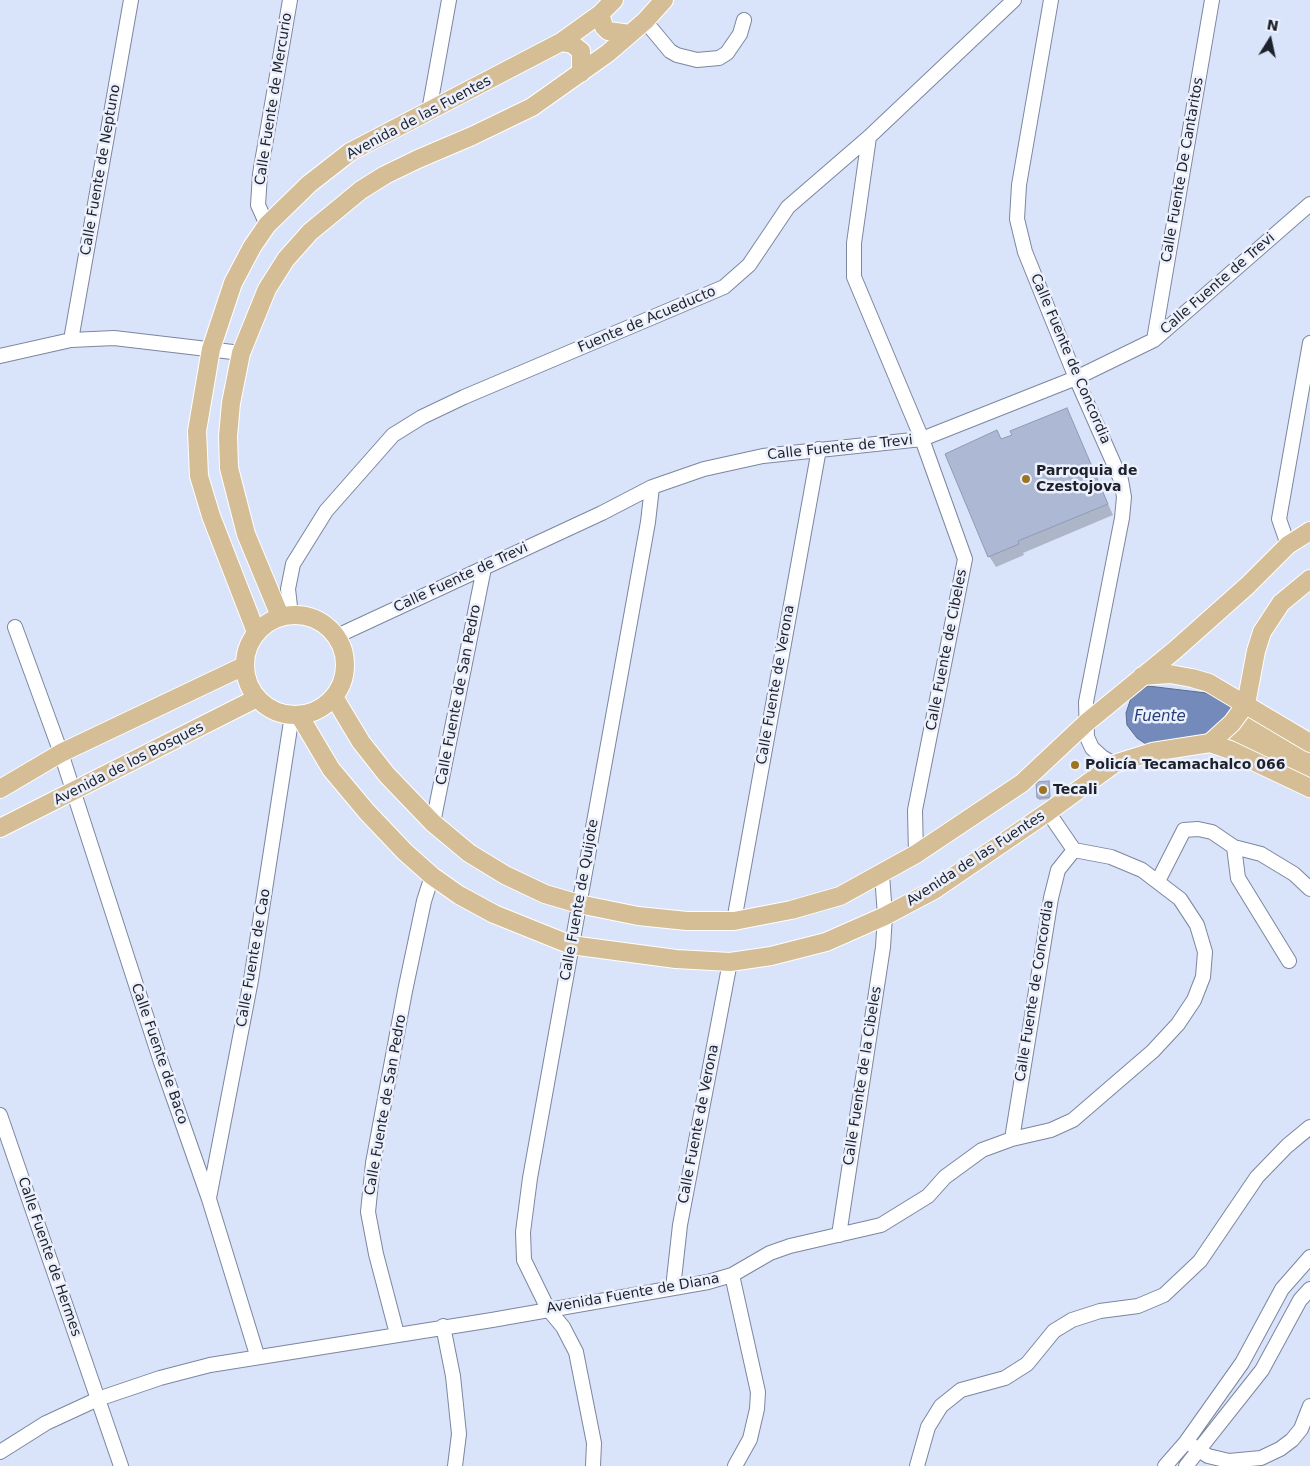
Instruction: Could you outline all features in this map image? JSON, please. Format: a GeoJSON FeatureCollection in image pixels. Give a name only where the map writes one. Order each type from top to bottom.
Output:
{"type":"FeatureCollection","features":[{"type":"Feature","properties":{"kind":"main road","name":"Avenida de las Fuentes"},"geometry":{"type":"LineString","coordinates":[[256,632],[211,516],[199,476],[197,431],[212,349],[233,283],[252,247],[267,226],[309,184],[350,152],[561,42],[601,7],[614,0]]}},
{"type":"Feature","properties":{"kind":"main road"},"geometry":{"type":"LineString","coordinates":[[286,616],[246,534],[229,468],[228,436],[231,403],[240,353],[267,289],[286,259],[310,232],[337,208],[385,175],[532,107],[581,73],[630,34],[664,0]]}},
{"type":"Feature","properties":{"kind":"main road"},"geometry":{"type":"LineString","coordinates":[[601,7],[604,27],[608,31],[630,34]]}},
{"type":"Feature","properties":{"kind":"main road"},"geometry":{"type":"LineString","coordinates":[[561,42],[572,44],[581,52],[581,73]]}},
{"type":"Feature","properties":{"kind":"main road"},"geometry":{"type":"LineString","coordinates":[[334,698],[361,742],[387,775],[434,823],[469,853],[505,875],[545,894],[578,904],[638,916],[687,921],[734,921],[791,910],[840,896],[916,854],[1022,783],[1086,724],[1175,650],[1248,585],[1288,545],[1310,531]]}},
{"type":"Feature","properties":{"kind":"main road"},"geometry":{"type":"LineString","coordinates":[[1310,579],[1281,603],[1262,632],[1246,704],[1232,723],[1210,743],[1230,750],[1310,788]]}},
{"type":"Feature","properties":{"kind":"main road"},"geometry":{"type":"LineString","coordinates":[[304,615],[317,619],[328,626],[337,636],[346,660],[345,674],[334,698],[312,713],[295,715],[273,710],[257,698],[248,683],[244,666],[247,648],[256,632],[267,623],[286,616],[304,615]]}},
{"type":"Feature","properties":{"kind":"main road"},"geometry":{"type":"LineString","coordinates":[[0,789],[61,753],[244,666]]}},
{"type":"Feature","properties":{"kind":"main road"},"geometry":{"type":"LineString","coordinates":[[1142,676],[1170,674],[1192,678],[1216,687],[1310,743]]}},
{"type":"Feature","properties":{"kind":"main road","name":"Avenida de los Bosques"},"geometry":{"type":"LineString","coordinates":[[0,828],[73,793],[257,698]]}},
{"type":"Feature","properties":{"kind":"main road","name":"Avenida de las Fuentes"},"geometry":{"type":"LineString","coordinates":[[295,715],[331,769],[367,812],[432,876],[494,914],[571,945],[676,959],[730,962],[771,956],[826,942],[885,916],[934,890],[1114,764],[1152,752],[1210,743]]}},
{"type":"Feature","properties":{"kind":"street","name":"Calle Fuente de Neptuno"},"geometry":{"type":"LineString","coordinates":[[71,340],[131,0]]}},
{"type":"Feature","properties":{"kind":"street","name":"Calle Fuente de Mercurio"},"geometry":{"type":"LineString","coordinates":[[267,226],[258,205],[260,174],[290,0]]}},
{"type":"Feature","properties":{"kind":"street"},"geometry":{"type":"LineString","coordinates":[[429,111],[449,0]]}},
{"type":"Feature","properties":{"kind":"street","name":"Fuente de Acueducto"},"geometry":{"type":"LineString","coordinates":[[286,616],[288,588],[293,564],[326,511],[393,435],[422,417],[464,397],[724,287],[749,265],[788,207],[870,137],[1014,0]]}},
{"type":"Feature","properties":{"kind":"street","name":"Calle Fuente de Concordia"},"geometry":{"type":"LineString","coordinates":[[1052,0],[1019,185],[1017,218],[1025,252],[1076,378],[1121,480],[1124,497],[1122,518],[1087,689],[1086,724],[1092,748],[1114,764]]}},
{"type":"Feature","properties":{"kind":"street","name":"Calle Fuente De Cantaritos"},"geometry":{"type":"LineString","coordinates":[[1154,340],[1212,0]]}},
{"type":"Feature","properties":{"kind":"street"},"geometry":{"type":"LineString","coordinates":[[645,21],[670,51],[677,55],[697,60],[719,58],[727,53],[737,39],[744,20]]}},
{"type":"Feature","properties":{"kind":"street","name":"Calle Fuente de Cibeles"},"geometry":{"type":"LineString","coordinates":[[870,137],[854,243],[854,277],[922,439],[965,559],[914,810],[916,854]]}},
{"type":"Feature","properties":{"kind":"street","name":"Calle Fuente de Trevi"},"geometry":{"type":"LineString","coordinates":[[337,636],[652,487],[704,469],[746,460],[922,439],[1076,378],[1154,340],[1310,204]]}},
{"type":"Feature","properties":{"kind":"street"},"geometry":{"type":"LineString","coordinates":[[0,356],[71,340],[114,338],[240,353]]}},
{"type":"Feature","properties":{"kind":"street"},"geometry":{"type":"LineString","coordinates":[[1288,545],[1280,519],[1310,343]]}},
{"type":"Feature","properties":{"kind":"street","name":"Calle Fuente de Verona"},"geometry":{"type":"LineString","coordinates":[[734,921],[819,450]]}},
{"type":"Feature","properties":{"kind":"street","name":"Calle Fuente de Quijote"},"geometry":{"type":"LineString","coordinates":[[593,1466],[594,1443],[576,1352],[563,1328],[548,1309],[524,1260],[523,1232],[530,1178],[648,522],[652,487]]}},
{"type":"Feature","properties":{"kind":"street","name":"Calle Fuente de San Pedro"},"geometry":{"type":"LineString","coordinates":[[434,823],[484,568]]}},
{"type":"Feature","properties":{"kind":"street","name":"Calle Fuente de Baco"},"geometry":{"type":"LineString","coordinates":[[15,627],[61,753],[158,1054],[209,1199],[257,1356]]}},
{"type":"Feature","properties":{"kind":"street","name":"Calle Fuente de Cao"},"geometry":{"type":"LineString","coordinates":[[209,1199],[251,980],[295,715]]}},
{"type":"Feature","properties":{"kind":"street"},"geometry":{"type":"LineString","coordinates":[[1048,812],[1074,850]]}},
{"type":"Feature","properties":{"kind":"street"},"geometry":{"type":"LineString","coordinates":[[1158,881],[1170,861],[1177,840],[1184,830],[1198,829],[1212,832],[1234,847],[1261,854],[1294,874],[1310,889]]}},
{"type":"Feature","properties":{"kind":"street"},"geometry":{"type":"LineString","coordinates":[[1234,847],[1238,878],[1289,961]]}},
{"type":"Feature","properties":{"kind":"street","name":"Calle Fuente de Concordia"},"geometry":{"type":"LineString","coordinates":[[1012,1138],[1051,898],[1058,870],[1074,850]]}},
{"type":"Feature","properties":{"kind":"street","name":"Avenida Fuente de Diana"},"geometry":{"type":"LineString","coordinates":[[0,1452],[46,1424],[98,1399],[160,1378],[257,1356],[673,1288],[732,1275],[770,1253],[881,1225],[907,1211],[928,1196],[965,1161],[982,1150],[1012,1138],[1051,1130],[1072,1120],[1153,1051],[1178,1024],[1194,1000],[1203,977],[1204,952],[1197,924],[1180,899],[1158,881],[1142,870],[1111,857],[1074,850]]}},
{"type":"Feature","properties":{"kind":"street","name":"Calle Fuente de la Cibeles"},"geometry":{"type":"LineString","coordinates":[[839,1235],[885,916],[882,874]]}},
{"type":"Feature","properties":{"kind":"street","name":"Calle Fuente de San Pedro"},"geometry":{"type":"LineString","coordinates":[[397,1334],[376,1254],[368,1212],[373,1163],[405,990],[424,900],[432,876]]}},
{"type":"Feature","properties":{"kind":"street","name":"Calle Fuente de Verona"},"geometry":{"type":"LineString","coordinates":[[673,1288],[680,1225],[730,962]]}},
{"type":"Feature","properties":{"kind":"street","name":"Calle Fuente de Hermes"},"geometry":{"type":"LineString","coordinates":[[0,1114],[121,1466]]}},
{"type":"Feature","properties":{"kind":"street"},"geometry":{"type":"LineString","coordinates":[[917,1466],[928,1427],[941,1406],[961,1390],[1005,1378],[1027,1364],[1054,1331],[1072,1320],[1100,1311],[1138,1306],[1164,1295],[1200,1262],[1257,1177],[1287,1146],[1310,1127]]}},
{"type":"Feature","properties":{"kind":"street"},"geometry":{"type":"LineString","coordinates":[[1165,1466],[1186,1442],[1242,1363],[1282,1289],[1310,1257]]}},
{"type":"Feature","properties":{"kind":"street"},"geometry":{"type":"LineString","coordinates":[[732,1275],[758,1392],[757,1409],[750,1439],[735,1466]]}},
{"type":"Feature","properties":{"kind":"street"},"geometry":{"type":"LineString","coordinates":[[1186,1466],[1262,1370],[1300,1300],[1310,1289]]}},
{"type":"Feature","properties":{"kind":"street"},"geometry":{"type":"LineString","coordinates":[[443,1326],[453,1376],[459,1434],[455,1466]]}},
{"type":"Feature","properties":{"kind":"street"},"geometry":{"type":"LineString","coordinates":[[1186,1442],[1198,1451],[1229,1461],[1250,1461],[1271,1454],[1296,1436],[1310,1406]]}},
{"type":"Feature","properties":{"kind":"shaded area"},"geometry":{"type":"Polygon","coordinates":[[[1246,712],[1310,747],[1310,783],[1213,745],[1246,712]]]}},
{"type":"Feature","properties":{"kind":"water","name":"Fuente"},"geometry":{"type":"Polygon","coordinates":[[[1148,686],[1206,693],[1241,710],[1207,744],[1149,746],[1137,738],[1127,725],[1126,713],[1132,695],[1148,686]]]}},
{"type":"Feature","properties":{"kind":"building","name":"Parroquia de Czestojova"},"geometry":{"type":"Polygon","coordinates":[[[1067,408],[1108,504],[1018,541],[1019,544],[988,557],[945,454],[997,430],[1001,439],[1012,435],[1010,431],[1067,408]]]}},
{"type":"Feature","properties":{"kind":"building","name":"Tecali"},"geometry":{"type":"Polygon","coordinates":[[[1049,781],[1050,797],[1037,798],[1036,782],[1049,781]]]}},
{"type":"Feature","properties":{"kind":"place","name":"Parroquia de Czestojova"},"geometry":{"type":"Point","coordinates":[1026,479]}},
{"type":"Feature","properties":{"kind":"place","name":"Policía Tecamachalco 066"},"geometry":{"type":"Point","coordinates":[1075,765]}},
{"type":"Feature","properties":{"kind":"place","name":"Tecali"},"geometry":{"type":"Point","coordinates":[1043,790]}}]}
